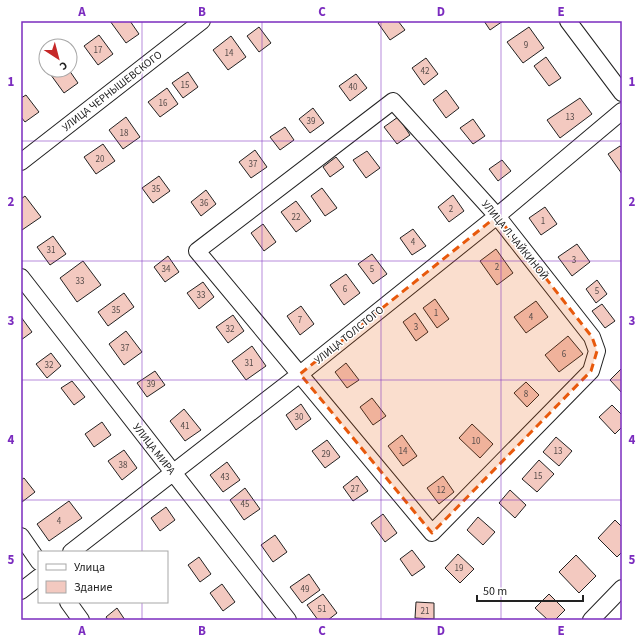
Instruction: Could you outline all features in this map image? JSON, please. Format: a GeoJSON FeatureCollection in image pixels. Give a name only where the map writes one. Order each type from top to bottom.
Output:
{"type":"FeatureCollection","features":[{"type":"Feature","properties":{"kind":"street","name":"УЛИЦА ЧЕРНЫШЕВСКОГО"},"geometry":{"type":"LineString","coordinates":[[21,162],[202,21]]}},
{"type":"Feature","properties":{"kind":"street"},"geometry":{"type":"LineString","coordinates":[[568,21],[622,93]]}},
{"type":"Feature","properties":{"kind":"street","name":"УЛИЦА Л.ЧАЙКИНОЙ"},"geometry":{"type":"LineString","coordinates":[[393,101],[497,216],[592,337],[597,351],[591,371],[432,533],[300,374],[197,251],[393,101]]}},
{"type":"Feature","properties":{"kind":"street","name":"УЛИЦА ТОЛСТОГО"},"geometry":{"type":"LineString","coordinates":[[72,551],[300,374],[497,216],[622,111]]}},
{"type":"Feature","properties":{"kind":"street","name":"УЛИЦА МИРА"},"geometry":{"type":"LineString","coordinates":[[21,276],[172,473],[288,620]]}},
{"type":"Feature","properties":{"kind":"street"},"geometry":{"type":"LineString","coordinates":[[21,536],[38,561]]}},
{"type":"Feature","properties":{"kind":"street"},"geometry":{"type":"LineString","coordinates":[[21,591],[38,578]]}},
{"type":"Feature","properties":{"kind":"street"},"geometry":{"type":"LineString","coordinates":[[591,620],[622,588]]}},
{"type":"Feature","properties":{"kind":"street"},"geometry":{"type":"LineString","coordinates":[[69,603],[81,620]]}},
{"type":"Feature","properties":{"kind":"highlighted area"},"geometry":{"type":"Polygon","coordinates":[[[497,216],[592,337],[597,351],[591,371],[432,533],[300,374],[497,216]]]}},
{"type":"Feature","properties":{"kind":"building"},"geometry":{"type":"Polygon","coordinates":[[[110,21],[130,21],[139,34],[126,43],[110,21]]]}},
{"type":"Feature","properties":{"kind":"building"},"geometry":{"type":"Polygon","coordinates":[[[381,21],[398,21],[405,30],[390,40],[378,23],[381,21]]]}},
{"type":"Feature","properties":{"kind":"building"},"geometry":{"type":"Polygon","coordinates":[[[484,21],[503,21],[490,30],[484,21]]]}},
{"type":"Feature","properties":{"kind":"building"},"geometry":{"type":"Polygon","coordinates":[[[259,27],[271,43],[259,52],[247,36],[259,27]]]}},
{"type":"Feature","properties":{"kind":"building"},"geometry":{"type":"Polygon","coordinates":[[[529,27],[544,48],[523,63],[507,42],[529,27]]]}},
{"type":"Feature","properties":{"kind":"building"},"geometry":{"type":"Polygon","coordinates":[[[99,35],[113,54],[98,65],[84,46],[99,35]]]}},
{"type":"Feature","properties":{"kind":"building"},"geometry":{"type":"Polygon","coordinates":[[[231,36],[246,57],[228,70],[213,50],[231,36]]]}},
{"type":"Feature","properties":{"kind":"building"},"geometry":{"type":"Polygon","coordinates":[[[546,57],[561,78],[549,86],[534,66],[546,57]]]}},
{"type":"Feature","properties":{"kind":"building"},"geometry":{"type":"Polygon","coordinates":[[[426,58],[438,74],[424,85],[412,68],[426,58]]]}},
{"type":"Feature","properties":{"kind":"building"},"geometry":{"type":"Polygon","coordinates":[[[188,72],[198,87],[183,98],[172,83],[188,72]]]}},
{"type":"Feature","properties":{"kind":"building"},"geometry":{"type":"Polygon","coordinates":[[[356,74],[367,88],[350,101],[339,86],[356,74]]]}},
{"type":"Feature","properties":{"kind":"building"},"geometry":{"type":"Polygon","coordinates":[[[53,78],[75,78],[78,83],[64,93],[53,78]]]}},
{"type":"Feature","properties":{"kind":"building"},"geometry":{"type":"Polygon","coordinates":[[[167,88],[178,104],[160,117],[148,102],[167,88]]]}},
{"type":"Feature","properties":{"kind":"building"},"geometry":{"type":"Polygon","coordinates":[[[446,90],[459,108],[446,118],[433,100],[446,90]]]}},
{"type":"Feature","properties":{"kind":"building"},"geometry":{"type":"Polygon","coordinates":[[[26,95],[39,112],[25,122],[21,117],[21,98],[26,95]]]}},
{"type":"Feature","properties":{"kind":"building"},"geometry":{"type":"Polygon","coordinates":[[[580,98],[592,114],[560,138],[547,120],[580,98]]]}},
{"type":"Feature","properties":{"kind":"building"},"geometry":{"type":"Polygon","coordinates":[[[313,108],[324,123],[310,133],[299,119],[313,108]]]}},
{"type":"Feature","properties":{"kind":"building"},"geometry":{"type":"Polygon","coordinates":[[[126,117],[140,137],[123,149],[109,130],[126,117]]]}},
{"type":"Feature","properties":{"kind":"building"},"geometry":{"type":"Polygon","coordinates":[[[398,117],[410,135],[397,144],[384,127],[398,117]]]}},
{"type":"Feature","properties":{"kind":"building"},"geometry":{"type":"Polygon","coordinates":[[[473,119],[485,136],[473,144],[460,128],[473,119]]]}},
{"type":"Feature","properties":{"kind":"building"},"geometry":{"type":"Polygon","coordinates":[[[285,127],[294,140],[280,150],[270,137],[285,127]]]}},
{"type":"Feature","properties":{"kind":"building"},"geometry":{"type":"Polygon","coordinates":[[[103,144],[115,161],[96,174],[84,157],[103,144]]]}},
{"type":"Feature","properties":{"kind":"building"},"geometry":{"type":"Polygon","coordinates":[[[620,146],[622,148],[622,174],[608,154],[620,146]]]}},
{"type":"Feature","properties":{"kind":"building"},"geometry":{"type":"Polygon","coordinates":[[[255,150],[267,167],[251,178],[239,162],[255,150]]]}},
{"type":"Feature","properties":{"kind":"building"},"geometry":{"type":"Polygon","coordinates":[[[367,151],[380,168],[366,178],[353,160],[367,151]]]}},
{"type":"Feature","properties":{"kind":"building"},"geometry":{"type":"Polygon","coordinates":[[[336,157],[344,167],[330,177],[323,167],[336,157]]]}},
{"type":"Feature","properties":{"kind":"building"},"geometry":{"type":"Polygon","coordinates":[[[502,160],[511,171],[498,181],[489,169],[502,160]]]}},
{"type":"Feature","properties":{"kind":"building"},"geometry":{"type":"Polygon","coordinates":[[[159,176],[170,191],[153,203],[142,188],[159,176]]]}},
{"type":"Feature","properties":{"kind":"building"},"geometry":{"type":"Polygon","coordinates":[[[322,188],[337,208],[325,216],[311,196],[322,188]]]}},
{"type":"Feature","properties":{"kind":"building"},"geometry":{"type":"Polygon","coordinates":[[[206,190],[216,204],[201,216],[191,202],[206,190]]]}},
{"type":"Feature","properties":{"kind":"building"},"geometry":{"type":"Polygon","coordinates":[[[453,195],[464,211],[449,222],[438,207],[453,195]]]}},
{"type":"Feature","properties":{"kind":"building"},"geometry":{"type":"Polygon","coordinates":[[[25,196],[41,217],[22,230],[21,199],[25,196]]]}},
{"type":"Feature","properties":{"kind":"building"},"geometry":{"type":"Polygon","coordinates":[[[296,201],[311,221],[296,232],[281,212],[296,201]]]}},
{"type":"Feature","properties":{"kind":"building"},"geometry":{"type":"Polygon","coordinates":[[[545,207],[557,224],[541,235],[529,218],[545,207]]]}},
{"type":"Feature","properties":{"kind":"building"},"geometry":{"type":"Polygon","coordinates":[[[263,224],[276,242],[264,251],[251,233],[263,224]]]}},
{"type":"Feature","properties":{"kind":"building"},"geometry":{"type":"Polygon","coordinates":[[[413,229],[426,246],[412,255],[400,238],[413,229]]]}},
{"type":"Feature","properties":{"kind":"building"},"geometry":{"type":"Polygon","coordinates":[[[53,236],[66,254],[50,265],[37,247],[53,236]]]}},
{"type":"Feature","properties":{"kind":"building"},"geometry":{"type":"Polygon","coordinates":[[[577,244],[590,262],[572,276],[558,257],[577,244]]]}},
{"type":"Feature","properties":{"kind":"building"},"geometry":{"type":"Polygon","coordinates":[[[496,249],[513,273],[497,285],[480,261],[496,249]]]}},
{"type":"Feature","properties":{"kind":"building"},"geometry":{"type":"Polygon","coordinates":[[[372,254],[387,274],[373,284],[358,264],[372,254]]]}},
{"type":"Feature","properties":{"kind":"building"},"geometry":{"type":"Polygon","coordinates":[[[168,256],[179,272],[165,282],[154,267],[168,256]]]}},
{"type":"Feature","properties":{"kind":"building"},"geometry":{"type":"Polygon","coordinates":[[[83,261],[101,285],[77,302],[60,278],[83,261]]]}},
{"type":"Feature","properties":{"kind":"building"},"geometry":{"type":"Polygon","coordinates":[[[346,274],[360,293],[344,305],[330,285],[346,274]]]}},
{"type":"Feature","properties":{"kind":"building"},"geometry":{"type":"Polygon","coordinates":[[[597,280],[607,294],[596,303],[586,289],[597,280]]]}},
{"type":"Feature","properties":{"kind":"building"},"geometry":{"type":"Polygon","coordinates":[[[203,282],[214,297],[199,309],[187,293],[203,282]]]}},
{"type":"Feature","properties":{"kind":"building"},"geometry":{"type":"Polygon","coordinates":[[[124,293],[134,307],[108,326],[98,312],[124,293]]]}},
{"type":"Feature","properties":{"kind":"building"},"geometry":{"type":"Polygon","coordinates":[[[435,299],[449,319],[437,328],[423,308],[435,299]]]}},
{"type":"Feature","properties":{"kind":"building"},"geometry":{"type":"Polygon","coordinates":[[[536,301],[548,317],[526,333],[514,317],[536,301]]]}},
{"type":"Feature","properties":{"kind":"building"},"geometry":{"type":"Polygon","coordinates":[[[602,304],[615,321],[605,328],[592,311],[602,304]]]}},
{"type":"Feature","properties":{"kind":"building"},"geometry":{"type":"Polygon","coordinates":[[[301,306],[314,324],[300,335],[287,316],[301,306]]]}},
{"type":"Feature","properties":{"kind":"building"},"geometry":{"type":"Polygon","coordinates":[[[415,313],[428,332],[416,341],[403,322],[415,313]]]}},
{"type":"Feature","properties":{"kind":"building"},"geometry":{"type":"Polygon","coordinates":[[[233,315],[244,331],[228,343],[216,327],[233,315]]]}},
{"type":"Feature","properties":{"kind":"building"},"geometry":{"type":"Polygon","coordinates":[[[21,317],[32,332],[21,340],[21,317]]]}},
{"type":"Feature","properties":{"kind":"building"},"geometry":{"type":"Polygon","coordinates":[[[126,331],[142,352],[124,365],[109,344],[126,331]]]}},
{"type":"Feature","properties":{"kind":"building"},"geometry":{"type":"Polygon","coordinates":[[[568,336],[583,354],[559,372],[545,355],[568,336]]]}},
{"type":"Feature","properties":{"kind":"building"},"geometry":{"type":"Polygon","coordinates":[[[252,346],[266,366],[246,380],[232,361],[252,346]]]}},
{"type":"Feature","properties":{"kind":"building"},"geometry":{"type":"Polygon","coordinates":[[[51,353],[61,366],[47,378],[36,364],[51,353]]]}},
{"type":"Feature","properties":{"kind":"building"},"geometry":{"type":"Polygon","coordinates":[[[346,363],[359,380],[347,388],[335,372],[346,363]]]}},
{"type":"Feature","properties":{"kind":"building"},"geometry":{"type":"Polygon","coordinates":[[[622,368],[622,393],[610,380],[622,368]]]}},
{"type":"Feature","properties":{"kind":"building"},"geometry":{"type":"Polygon","coordinates":[[[155,371],[165,385],[147,397],[137,383],[155,371]]]}},
{"type":"Feature","properties":{"kind":"building"},"geometry":{"type":"Polygon","coordinates":[[[72,381],[85,397],[74,405],[61,388],[72,381]]]}},
{"type":"Feature","properties":{"kind":"building"},"geometry":{"type":"Polygon","coordinates":[[[526,382],[539,395],[527,407],[514,393],[526,382]]]}},
{"type":"Feature","properties":{"kind":"building"},"geometry":{"type":"Polygon","coordinates":[[[372,398],[386,416],[373,425],[360,407],[372,398]]]}},
{"type":"Feature","properties":{"kind":"building"},"geometry":{"type":"Polygon","coordinates":[[[301,404],[311,419],[296,430],[286,415],[301,404]]]}},
{"type":"Feature","properties":{"kind":"building"},"geometry":{"type":"Polygon","coordinates":[[[612,405],[622,415],[622,427],[615,434],[599,417],[612,405]]]}},
{"type":"Feature","properties":{"kind":"building"},"geometry":{"type":"Polygon","coordinates":[[[184,409],[201,430],[185,441],[170,421],[184,409]]]}},
{"type":"Feature","properties":{"kind":"building"},"geometry":{"type":"Polygon","coordinates":[[[102,422],[111,435],[94,447],[85,434],[102,422]]]}},
{"type":"Feature","properties":{"kind":"building"},"geometry":{"type":"Polygon","coordinates":[[[472,424],[493,444],[480,458],[459,438],[472,424]]]}},
{"type":"Feature","properties":{"kind":"building"},"geometry":{"type":"Polygon","coordinates":[[[402,435],[417,456],[403,466],[388,446],[402,435]]]}},
{"type":"Feature","properties":{"kind":"building"},"geometry":{"type":"Polygon","coordinates":[[[556,437],[572,451],[559,466],[543,452],[556,437]]]}},
{"type":"Feature","properties":{"kind":"building"},"geometry":{"type":"Polygon","coordinates":[[[327,440],[340,457],[325,468],[312,451],[327,440]]]}},
{"type":"Feature","properties":{"kind":"building"},"geometry":{"type":"Polygon","coordinates":[[[124,450],[137,468],[122,480],[108,461],[124,450]]]}},
{"type":"Feature","properties":{"kind":"building"},"geometry":{"type":"Polygon","coordinates":[[[539,460],[554,474],[537,492],[522,479],[539,460]]]}},
{"type":"Feature","properties":{"kind":"building"},"geometry":{"type":"Polygon","coordinates":[[[227,462],[240,480],[223,492],[210,475],[227,462]]]}},
{"type":"Feature","properties":{"kind":"building"},"geometry":{"type":"Polygon","coordinates":[[[357,476],[368,491],[353,501],[343,487],[357,476]]]}},
{"type":"Feature","properties":{"kind":"building"},"geometry":{"type":"Polygon","coordinates":[[[443,476],[454,492],[439,504],[427,488],[443,476]]]}},
{"type":"Feature","properties":{"kind":"building"},"geometry":{"type":"Polygon","coordinates":[[[24,478],[35,492],[22,502],[21,480],[24,478]]]}},
{"type":"Feature","properties":{"kind":"building"},"geometry":{"type":"Polygon","coordinates":[[[245,488],[260,509],[244,520],[230,500],[245,488]]]}},
{"type":"Feature","properties":{"kind":"building"},"geometry":{"type":"Polygon","coordinates":[[[510,490],[526,505],[515,518],[499,503],[510,490]]]}},
{"type":"Feature","properties":{"kind":"building"},"geometry":{"type":"Polygon","coordinates":[[[69,501],[82,518],[49,541],[37,524],[69,501]]]}},
{"type":"Feature","properties":{"kind":"building"},"geometry":{"type":"Polygon","coordinates":[[[166,507],[175,520],[160,531],[151,518],[166,507]]]}},
{"type":"Feature","properties":{"kind":"building"},"geometry":{"type":"Polygon","coordinates":[[[383,514],[397,533],[385,542],[371,523],[383,514]]]}},
{"type":"Feature","properties":{"kind":"building"},"geometry":{"type":"Polygon","coordinates":[[[478,517],[495,532],[483,545],[467,530],[478,517]]]}},
{"type":"Feature","properties":{"kind":"building"},"geometry":{"type":"Polygon","coordinates":[[[615,520],[622,527],[622,552],[617,557],[598,538],[615,520]]]}},
{"type":"Feature","properties":{"kind":"building"},"geometry":{"type":"Polygon","coordinates":[[[275,535],[287,552],[273,562],[261,545],[275,535]]]}},
{"type":"Feature","properties":{"kind":"building"},"geometry":{"type":"Polygon","coordinates":[[[412,550],[425,567],[412,576],[400,559],[412,550]]]}},
{"type":"Feature","properties":{"kind":"building"},"geometry":{"type":"Polygon","coordinates":[[[458,554],[474,569],[460,583],[445,568],[458,554]]]}},
{"type":"Feature","properties":{"kind":"building"},"geometry":{"type":"Polygon","coordinates":[[[576,555],[596,576],[579,593],[559,572],[576,555]]]}},
{"type":"Feature","properties":{"kind":"building"},"geometry":{"type":"Polygon","coordinates":[[[199,557],[211,574],[200,582],[188,565],[199,557]]]}},
{"type":"Feature","properties":{"kind":"building"},"geometry":{"type":"Polygon","coordinates":[[[309,574],[320,590],[302,603],[290,587],[309,574]]]}},
{"type":"Feature","properties":{"kind":"building"},"geometry":{"type":"Polygon","coordinates":[[[222,584],[235,602],[223,611],[210,593],[222,584]]]}},
{"type":"Feature","properties":{"kind":"building"},"geometry":{"type":"Polygon","coordinates":[[[323,594],[337,613],[328,620],[318,620],[307,605],[323,594]]]}},
{"type":"Feature","properties":{"kind":"building"},"geometry":{"type":"Polygon","coordinates":[[[549,594],[565,610],[555,620],[548,620],[535,608],[549,594]]]}},
{"type":"Feature","properties":{"kind":"building"},"geometry":{"type":"Polygon","coordinates":[[[416,602],[434,603],[434,619],[415,618],[416,602]]]}},
{"type":"Feature","properties":{"kind":"building"},"geometry":{"type":"Polygon","coordinates":[[[117,608],[125,620],[108,620],[106,617],[117,608]]]}}]}
